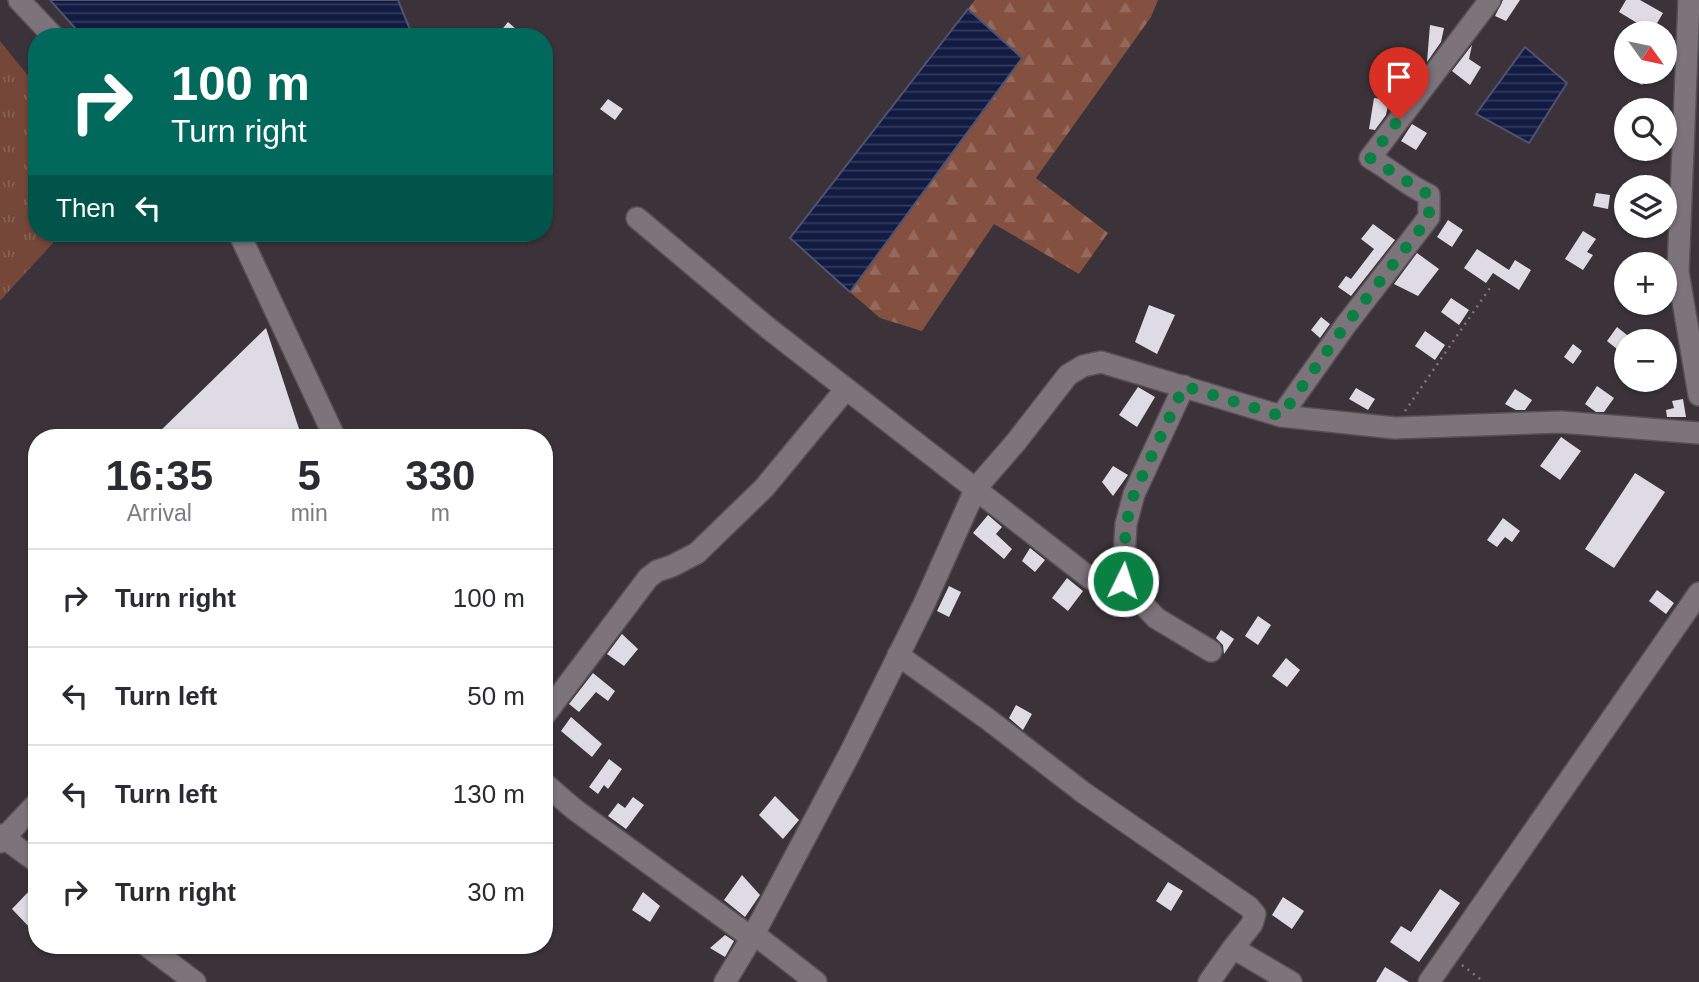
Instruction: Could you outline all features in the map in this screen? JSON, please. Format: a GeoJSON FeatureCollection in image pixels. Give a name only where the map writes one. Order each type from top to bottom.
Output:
{"type":"FeatureCollection","features":[{"type":"Feature","properties":{"kind":"street"},"geometry":{"type":"LineString","coordinates":[[19,0],[45,28]]}},
{"type":"Feature","properties":{"kind":"street"},"geometry":{"type":"LineString","coordinates":[[1281,416],[1352,316],[1429,218],[1429,195],[1370,158],[1490,0]]}},
{"type":"Feature","properties":{"kind":"street"},"geometry":{"type":"LineString","coordinates":[[1689,0],[1678,272],[1699,395]]}},
{"type":"Feature","properties":{"kind":"street"},"geometry":{"type":"LineString","coordinates":[[637,218],[768,328],[1090,578],[1142,603],[1156,618],[1211,651]]}},
{"type":"Feature","properties":{"kind":"street"},"geometry":{"type":"LineString","coordinates":[[244,242],[331,429]]}},
{"type":"Feature","properties":{"kind":"street"},"geometry":{"type":"LineString","coordinates":[[725,982],[753,936],[850,753],[976,488],[1068,375],[1083,366],[1101,362],[1281,416],[1404,428],[1561,422],[1699,433]]}},
{"type":"Feature","properties":{"kind":"street"},"geometry":{"type":"LineString","coordinates":[[1122,593],[1126,524],[1134,494],[1184,386]]}},
{"type":"Feature","properties":{"kind":"street"},"geometry":{"type":"LineString","coordinates":[[553,704],[648,578],[657,570],[672,566],[697,552],[765,488],[846,388]]}},
{"type":"Feature","properties":{"kind":"street"},"geometry":{"type":"LineString","coordinates":[[1429,982],[1699,593]]}},
{"type":"Feature","properties":{"kind":"street"},"geometry":{"type":"LineString","coordinates":[[898,655],[1084,793],[1250,907],[1255,914],[1252,924],[1209,982]]}},
{"type":"Feature","properties":{"kind":"street"},"geometry":{"type":"LineString","coordinates":[[553,791],[574,809],[816,982]]}},
{"type":"Feature","properties":{"kind":"street"},"geometry":{"type":"LineString","coordinates":[[28,812],[1,838],[28,856]]}},
{"type":"Feature","properties":{"kind":"street"},"geometry":{"type":"LineString","coordinates":[[1233,948],[1291,982]]}},
{"type":"Feature","properties":{"kind":"street"},"geometry":{"type":"LineString","coordinates":[[158,954],[195,982]]}},
{"type":"Feature","properties":{"kind":"path"},"geometry":{"type":"LineString","coordinates":[[1404,428],[1405,411],[1492,285]]}},
{"type":"Feature","properties":{"kind":"path"},"geometry":{"type":"LineString","coordinates":[[1449,954],[1484,982]]}},
{"type":"Feature","properties":{"kind":"green space"},"geometry":{"type":"Polygon","coordinates":[[[975,0],[1158,0],[1151,17],[1036,178],[1108,233],[1079,274],[994,224],[922,331],[880,318],[850,292],[1021,59],[968,9],[975,0]]]}},
{"type":"Feature","properties":{"kind":"green space"},"geometry":{"type":"Polygon","coordinates":[[[0,41],[28,76],[28,242],[54,242],[0,301],[0,41]]]}},
{"type":"Feature","properties":{"kind":"water"},"geometry":{"type":"Polygon","coordinates":[[[50,0],[398,0],[409,28],[75,28],[50,0]]]}},
{"type":"Feature","properties":{"kind":"water"},"geometry":{"type":"Polygon","coordinates":[[[968,9],[1022,58],[850,292],[790,238],[968,9]]]}},
{"type":"Feature","properties":{"kind":"water"},"geometry":{"type":"Polygon","coordinates":[[[1525,47],[1567,83],[1529,143],[1476,114],[1525,47]]]}},
{"type":"Feature","properties":{"kind":"building"},"geometry":{"type":"Polygon","coordinates":[[[1503,0],[1520,0],[1506,21],[1495,16],[1503,0]]]}},
{"type":"Feature","properties":{"kind":"building"},"geometry":{"type":"Polygon","coordinates":[[[1626,0],[1640,0],[1663,13],[1658,21],[1634,21],[1619,12],[1626,0]]]}},
{"type":"Feature","properties":{"kind":"building"},"geometry":{"type":"Polygon","coordinates":[[[508,22],[515,28],[503,28],[508,22]]]}},
{"type":"Feature","properties":{"kind":"building"},"geometry":{"type":"Polygon","coordinates":[[[1430,25],[1444,28],[1441,42],[1427,62],[1430,25]]]}},
{"type":"Feature","properties":{"kind":"building"},"geometry":{"type":"Polygon","coordinates":[[[1472,45],[1469,59],[1481,67],[1470,85],[1452,71],[1472,45]]]}},
{"type":"Feature","properties":{"kind":"building"},"geometry":{"type":"Polygon","coordinates":[[[1400,74],[1415,76],[1406,89],[1398,87],[1400,74]]]}},
{"type":"Feature","properties":{"kind":"building"},"geometry":{"type":"Polygon","coordinates":[[[1374,98],[1389,100],[1386,115],[1375,130],[1369,129],[1374,98]]]}},
{"type":"Feature","properties":{"kind":"building"},"geometry":{"type":"Polygon","coordinates":[[[608,99],[623,109],[615,120],[600,109],[608,99]]]}},
{"type":"Feature","properties":{"kind":"building"},"geometry":{"type":"Polygon","coordinates":[[[1412,124],[1427,133],[1416,150],[1401,141],[1412,124]]]}},
{"type":"Feature","properties":{"kind":"building"},"geometry":{"type":"Polygon","coordinates":[[[1596,193],[1610,195],[1608,209],[1593,206],[1596,193]]]}},
{"type":"Feature","properties":{"kind":"building"},"geometry":{"type":"Polygon","coordinates":[[[1448,220],[1463,230],[1452,247],[1437,237],[1448,220]]]}},
{"type":"Feature","properties":{"kind":"building"},"geometry":{"type":"Polygon","coordinates":[[[1373,224],[1395,240],[1351,296],[1338,287],[1346,276],[1351,279],[1374,249],[1361,239],[1373,224]]]}},
{"type":"Feature","properties":{"kind":"building"},"geometry":{"type":"Polygon","coordinates":[[[1583,231],[1596,239],[1587,252],[1593,255],[1583,270],[1565,259],[1583,231]]]}},
{"type":"Feature","properties":{"kind":"building"},"geometry":{"type":"Polygon","coordinates":[[[1477,249],[1509,270],[1515,260],[1531,270],[1519,290],[1493,273],[1486,283],[1464,268],[1477,249]]]}},
{"type":"Feature","properties":{"kind":"building"},"geometry":{"type":"Polygon","coordinates":[[[1417,253],[1439,269],[1418,296],[1394,284],[1417,253]]]}},
{"type":"Feature","properties":{"kind":"building"},"geometry":{"type":"Polygon","coordinates":[[[1451,298],[1469,310],[1459,325],[1441,312],[1451,298]]]}},
{"type":"Feature","properties":{"kind":"building"},"geometry":{"type":"Polygon","coordinates":[[[1149,305],[1175,315],[1157,354],[1135,342],[1149,305]]]}},
{"type":"Feature","properties":{"kind":"building"},"geometry":{"type":"Polygon","coordinates":[[[1321,317],[1330,324],[1320,338],[1311,330],[1321,317]]]}},
{"type":"Feature","properties":{"kind":"building"},"geometry":{"type":"Polygon","coordinates":[[[266,328],[299,429],[162,429],[266,328]]]}},
{"type":"Feature","properties":{"kind":"building"},"geometry":{"type":"Polygon","coordinates":[[[1425,331],[1445,345],[1435,360],[1415,346],[1425,331]]]}},
{"type":"Feature","properties":{"kind":"building"},"geometry":{"type":"Polygon","coordinates":[[[1614,331],[1614,347],[1607,341],[1614,331]]]}},
{"type":"Feature","properties":{"kind":"building"},"geometry":{"type":"Polygon","coordinates":[[[1573,344],[1582,351],[1573,364],[1564,357],[1573,344]]]}},
{"type":"Feature","properties":{"kind":"building"},"geometry":{"type":"Polygon","coordinates":[[[1597,386],[1614,398],[1604,412],[1596,412],[1585,404],[1597,386]]]}},
{"type":"Feature","properties":{"kind":"building"},"geometry":{"type":"Polygon","coordinates":[[[1138,387],[1155,397],[1137,427],[1119,415],[1138,387]]]}},
{"type":"Feature","properties":{"kind":"building"},"geometry":{"type":"Polygon","coordinates":[[[1356,388],[1375,399],[1368,410],[1349,399],[1356,388]]]}},
{"type":"Feature","properties":{"kind":"building"},"geometry":{"type":"Polygon","coordinates":[[[1515,389],[1532,400],[1525,410],[1516,410],[1505,404],[1515,389]]]}},
{"type":"Feature","properties":{"kind":"building"},"geometry":{"type":"Polygon","coordinates":[[[1683,399],[1686,417],[1667,417],[1666,410],[1674,408],[1672,401],[1683,399]]]}},
{"type":"Feature","properties":{"kind":"building"},"geometry":{"type":"Polygon","coordinates":[[[1561,437],[1581,451],[1560,480],[1540,466],[1561,437]]]}},
{"type":"Feature","properties":{"kind":"building"},"geometry":{"type":"Polygon","coordinates":[[[1113,466],[1128,475],[1113,496],[1102,482],[1113,466]]]}},
{"type":"Feature","properties":{"kind":"building"},"geometry":{"type":"Polygon","coordinates":[[[1635,473],[1665,492],[1614,568],[1585,549],[1635,473]]]}},
{"type":"Feature","properties":{"kind":"building"},"geometry":{"type":"Polygon","coordinates":[[[988,515],[1002,527],[996,534],[1012,549],[1004,559],[973,533],[988,515]]]}},
{"type":"Feature","properties":{"kind":"building"},"geometry":{"type":"Polygon","coordinates":[[[1503,518],[1520,531],[1512,542],[1505,537],[1497,547],[1487,540],[1503,518]]]}},
{"type":"Feature","properties":{"kind":"building"},"geometry":{"type":"Polygon","coordinates":[[[1030,548],[1045,560],[1035,572],[1022,561],[1030,548]]]}},
{"type":"Feature","properties":{"kind":"building"},"geometry":{"type":"Polygon","coordinates":[[[1067,578],[1083,591],[1068,611],[1052,598],[1067,578]]]}},
{"type":"Feature","properties":{"kind":"building"},"geometry":{"type":"Polygon","coordinates":[[[949,586],[961,592],[949,617],[937,611],[949,586]]]}},
{"type":"Feature","properties":{"kind":"building"},"geometry":{"type":"Polygon","coordinates":[[[1657,590],[1674,603],[1666,614],[1649,601],[1657,590]]]}},
{"type":"Feature","properties":{"kind":"building"},"geometry":{"type":"Polygon","coordinates":[[[1258,616],[1271,625],[1258,645],[1245,636],[1258,616]]]}},
{"type":"Feature","properties":{"kind":"building"},"geometry":{"type":"Polygon","coordinates":[[[1221,630],[1234,639],[1224,654],[1223,645],[1216,638],[1221,630]]]}},
{"type":"Feature","properties":{"kind":"building"},"geometry":{"type":"Polygon","coordinates":[[[622,634],[638,649],[624,666],[607,654],[622,634]]]}},
{"type":"Feature","properties":{"kind":"building"},"geometry":{"type":"Polygon","coordinates":[[[1286,658],[1300,670],[1287,687],[1272,676],[1286,658]]]}},
{"type":"Feature","properties":{"kind":"building"},"geometry":{"type":"Polygon","coordinates":[[[593,673],[615,691],[608,701],[596,692],[579,712],[569,704],[593,673]]]}},
{"type":"Feature","properties":{"kind":"building"},"geometry":{"type":"Polygon","coordinates":[[[1016,705],[1032,714],[1023,730],[1009,718],[1016,705]]]}},
{"type":"Feature","properties":{"kind":"building"},"geometry":{"type":"Polygon","coordinates":[[[571,717],[602,744],[592,757],[561,731],[571,717]]]}},
{"type":"Feature","properties":{"kind":"building"},"geometry":{"type":"Polygon","coordinates":[[[609,759],[622,769],[608,789],[604,785],[598,794],[589,787],[609,759]]]}},
{"type":"Feature","properties":{"kind":"building"},"geometry":{"type":"Polygon","coordinates":[[[775,796],[799,820],[783,839],[759,815],[775,796]]]}},
{"type":"Feature","properties":{"kind":"building"},"geometry":{"type":"Polygon","coordinates":[[[633,797],[644,805],[626,829],[608,816],[618,803],[625,808],[633,797]]]}},
{"type":"Feature","properties":{"kind":"building"},"geometry":{"type":"Polygon","coordinates":[[[742,875],[760,895],[745,917],[724,900],[742,875]]]}},
{"type":"Feature","properties":{"kind":"building"},"geometry":{"type":"Polygon","coordinates":[[[1168,882],[1183,891],[1171,911],[1156,901],[1168,882]]]}},
{"type":"Feature","properties":{"kind":"building"},"geometry":{"type":"Polygon","coordinates":[[[1440,889],[1460,903],[1419,962],[1390,942],[1401,926],[1411,932],[1440,889]]]}},
{"type":"Feature","properties":{"kind":"building"},"geometry":{"type":"Polygon","coordinates":[[[28,892],[28,926],[12,909],[28,892]]]}},
{"type":"Feature","properties":{"kind":"building"},"geometry":{"type":"Polygon","coordinates":[[[643,892],[660,906],[650,922],[632,910],[643,892]]]}},
{"type":"Feature","properties":{"kind":"building"},"geometry":{"type":"Polygon","coordinates":[[[1283,897],[1304,911],[1292,929],[1272,915],[1283,897]]]}},
{"type":"Feature","properties":{"kind":"building"},"geometry":{"type":"Polygon","coordinates":[[[725,935],[734,941],[725,957],[710,948],[725,935]]]}},
{"type":"Feature","properties":{"kind":"building"},"geometry":{"type":"Polygon","coordinates":[[[1385,967],[1409,982],[1376,982],[1385,967]]]}},
{"type":"Feature","properties":{"kind":"route"},"geometry":{"type":"LineString","coordinates":[[1123,581],[1126,524],[1134,494],[1184,386],[1281,416],[1345,326],[1429,218],[1429,195],[1370,158],[1399,119]]}}]}
